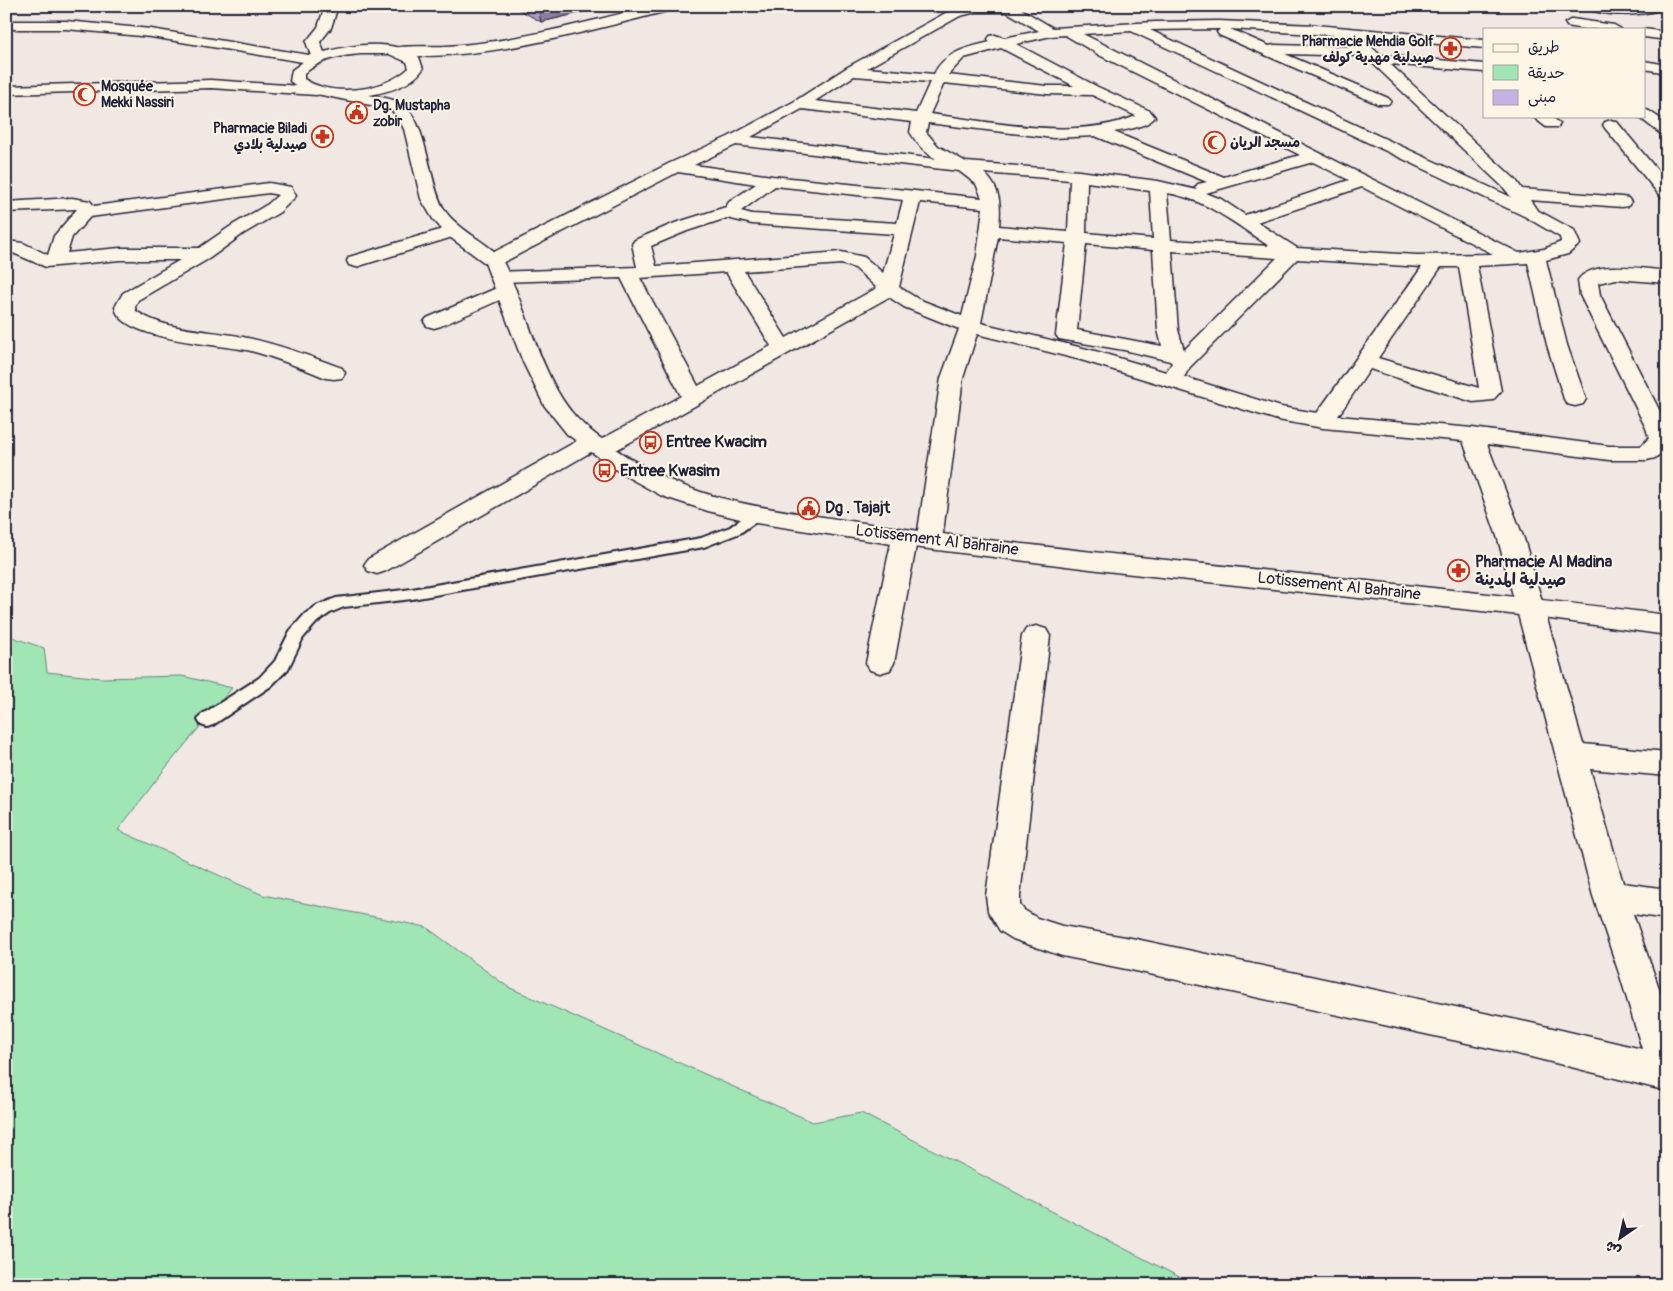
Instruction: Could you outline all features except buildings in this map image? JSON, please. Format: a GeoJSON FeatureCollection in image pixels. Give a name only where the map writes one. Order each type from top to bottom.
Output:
{"type":"FeatureCollection","features":[{"type":"Feature","properties":{"kind":"street"},"geometry":{"type":"LineString","coordinates":[[314,60],[313,42],[324,28],[332,6]]}},
{"type":"Feature","properties":{"kind":"street"},"geometry":{"type":"LineString","coordinates":[[324,28],[334,38],[348,44],[373,49],[427,53],[486,47],[671,6]]}},
{"type":"Feature","properties":{"kind":"street"},"geometry":{"type":"LineString","coordinates":[[1590,6],[1640,12],[1651,10],[1658,6]]}},
{"type":"Feature","properties":{"kind":"street"},"geometry":{"type":"LineString","coordinates":[[434,322],[500,276],[676,167],[734,140],[800,104],[851,72],[949,16],[977,8],[1010,8],[1045,14]]}},
{"type":"Feature","properties":{"kind":"street"},"geometry":{"type":"LineString","coordinates":[[1010,8],[1063,27],[1106,54],[1271,134],[1514,257]]}},
{"type":"Feature","properties":{"kind":"street"},"geometry":{"type":"LineString","coordinates":[[1567,8],[1572,26],[1600,28]]}},
{"type":"Feature","properties":{"kind":"street"},"geometry":{"type":"LineString","coordinates":[[6,24],[27,10]]}},
{"type":"Feature","properties":{"kind":"street"},"geometry":{"type":"LineString","coordinates":[[588,12],[604,21]]}},
{"type":"Feature","properties":{"kind":"street"},"geometry":{"type":"LineString","coordinates":[[949,16],[965,24]]}},
{"type":"Feature","properties":{"kind":"street"},"geometry":{"type":"LineString","coordinates":[[880,663],[917,539],[933,503],[952,377],[957,354],[969,326],[991,231],[993,204],[990,192],[982,179],[934,149],[920,137],[918,126],[946,66],[959,56],[1003,42],[1063,27],[1125,27],[1154,21],[1315,29],[1483,44]]}},
{"type":"Feature","properties":{"kind":"street"},"geometry":{"type":"LineString","coordinates":[[6,24],[66,25],[143,32],[314,60]]}},
{"type":"Feature","properties":{"kind":"street"},"geometry":{"type":"LineString","coordinates":[[1208,25],[1383,101]]}},
{"type":"Feature","properties":{"kind":"street"},"geometry":{"type":"LineString","coordinates":[[991,231],[1161,245],[1436,261],[1536,256],[1560,252],[1571,244],[1571,239],[1557,228],[1531,214],[1327,118],[1125,27]]}},
{"type":"Feature","properties":{"kind":"street"},"geometry":{"type":"LineString","coordinates":[[800,104],[1052,133],[1097,131],[1143,120],[1147,116],[980,31]]}},
{"type":"Feature","properties":{"kind":"street"},"geometry":{"type":"LineString","coordinates":[[1646,33],[1667,36]]}},
{"type":"Feature","properties":{"kind":"street"},"geometry":{"type":"LineString","coordinates":[[1366,35],[1358,36],[1355,39],[1518,194],[1531,214]]}},
{"type":"Feature","properties":{"kind":"street"},"geometry":{"type":"LineString","coordinates":[[339,93],[377,89],[399,82],[412,73],[486,47]]}},
{"type":"Feature","properties":{"kind":"street"},"geometry":{"type":"LineString","coordinates":[[1261,48],[1374,56],[1481,70]]}},
{"type":"Feature","properties":{"kind":"street"},"geometry":{"type":"LineString","coordinates":[[211,84],[277,72],[349,51],[373,49]]}},
{"type":"Feature","properties":{"kind":"street"},"geometry":{"type":"LineString","coordinates":[[394,51],[414,60],[416,64],[412,73]]}},
{"type":"Feature","properties":{"kind":"street"},"geometry":{"type":"LineString","coordinates":[[314,60],[297,72],[295,77],[301,85],[316,91]]}},
{"type":"Feature","properties":{"kind":"street"},"geometry":{"type":"LineString","coordinates":[[1646,65],[1667,69]]}},
{"type":"Feature","properties":{"kind":"street"},"geometry":{"type":"LineString","coordinates":[[980,82],[1052,68]]}},
{"type":"Feature","properties":{"kind":"street"},"geometry":{"type":"LineString","coordinates":[[851,72],[980,82],[1059,91],[1093,90]]}},
{"type":"Feature","properties":{"kind":"street"},"geometry":{"type":"LineString","coordinates":[[395,106],[394,94],[399,82]]}},
{"type":"Feature","properties":{"kind":"street"},"geometry":{"type":"LineString","coordinates":[[6,90],[211,84],[339,93],[395,106],[404,114],[412,129],[430,199],[439,215],[500,276],[648,272],[841,258],[857,261],[862,264],[889,289],[911,303],[969,326],[1088,355],[1177,366]]}},
{"type":"Feature","properties":{"kind":"street"},"geometry":{"type":"LineString","coordinates":[[1271,134],[1412,92]]}},
{"type":"Feature","properties":{"kind":"street"},"geometry":{"type":"LineString","coordinates":[[1646,102],[1667,115]]}},
{"type":"Feature","properties":{"kind":"street"},"geometry":{"type":"LineString","coordinates":[[1646,115],[1667,131]]}},
{"type":"Feature","properties":{"kind":"street"},"geometry":{"type":"LineString","coordinates":[[1611,125],[1667,193]]}},
{"type":"Feature","properties":{"kind":"street"},"geometry":{"type":"LineString","coordinates":[[1097,131],[1222,182]]}},
{"type":"Feature","properties":{"kind":"street"},"geometry":{"type":"LineString","coordinates":[[734,140],[960,166],[1079,176],[1158,186],[1188,192],[1215,203],[1292,253]]}},
{"type":"Feature","properties":{"kind":"street"},"geometry":{"type":"LineString","coordinates":[[1188,192],[1314,156]]}},
{"type":"Feature","properties":{"kind":"street"},"geometry":{"type":"LineString","coordinates":[[676,167],[772,181],[993,204]]}},
{"type":"Feature","properties":{"kind":"street"},"geometry":{"type":"LineString","coordinates":[[1066,335],[1077,239],[1079,176]]}},
{"type":"Feature","properties":{"kind":"street"},"geometry":{"type":"LineString","coordinates":[[648,272],[641,244],[680,227],[731,211],[742,200],[772,181]]}},
{"type":"Feature","properties":{"kind":"street"},"geometry":{"type":"LineString","coordinates":[[1244,222],[1364,182]]}},
{"type":"Feature","properties":{"kind":"street"},"geometry":{"type":"LineString","coordinates":[[1158,186],[1168,330],[1177,366]]}},
{"type":"Feature","properties":{"kind":"street"},"geometry":{"type":"LineString","coordinates":[[84,212],[134,207],[252,189],[269,188],[285,191],[287,196],[274,208],[237,230],[203,254],[130,296],[125,307],[126,314],[147,327],[197,337],[232,341],[286,353],[334,373]]}},
{"type":"Feature","properties":{"kind":"street"},"geometry":{"type":"LineString","coordinates":[[1518,194],[1622,202]]}},
{"type":"Feature","properties":{"kind":"street"},"geometry":{"type":"LineString","coordinates":[[376,565],[597,445],[693,398],[889,289],[912,197]]}},
{"type":"Feature","properties":{"kind":"street"},"geometry":{"type":"LineString","coordinates":[[6,208],[79,203],[86,207],[64,236],[56,261]]}},
{"type":"Feature","properties":{"kind":"street"},"geometry":{"type":"LineString","coordinates":[[731,211],[737,216],[752,219],[903,229]]}},
{"type":"Feature","properties":{"kind":"street"},"geometry":{"type":"LineString","coordinates":[[356,261],[454,231]]}},
{"type":"Feature","properties":{"kind":"street"},"geometry":{"type":"LineString","coordinates":[[6,247],[16,247],[40,259],[56,261],[120,254],[203,254]]}},
{"type":"Feature","properties":{"kind":"street"},"geometry":{"type":"LineString","coordinates":[[1177,366],[1292,253]]}},
{"type":"Feature","properties":{"kind":"street"},"geometry":{"type":"LineString","coordinates":[[1536,256],[1557,345],[1575,399]]}},
{"type":"Feature","properties":{"kind":"street"},"geometry":{"type":"LineString","coordinates":[[1365,361],[1472,395],[1485,395],[1490,391],[1467,260]]}},
{"type":"Feature","properties":{"kind":"street"},"geometry":{"type":"LineString","coordinates":[[1323,420],[1436,261]]}},
{"type":"Feature","properties":{"kind":"street"},"geometry":{"type":"LineString","coordinates":[[732,266],[782,349]]}},
{"type":"Feature","properties":{"kind":"street"},"geometry":{"type":"LineString","coordinates":[[627,272],[693,398]]}},
{"type":"Feature","properties":{"kind":"street"},"geometry":{"type":"LineString","coordinates":[[1036,342],[1051,336],[1066,335],[1117,342],[1177,366],[1254,407],[1295,417],[1472,435],[1609,453],[1646,453],[1654,449],[1660,438],[1657,428],[1590,295],[1588,280],[1601,275],[1621,274],[1667,277]]}},
{"type":"Feature","properties":{"kind":"street","name":"Lotissement Al Bahraine"},"geometry":{"type":"LineString","coordinates":[[500,276],[534,362],[552,400],[575,429],[630,469],[670,491],[717,506],[756,515],[917,539],[1114,563],[1529,607],[1667,625]]}},
{"type":"Feature","properties":{"kind":"street"},"geometry":{"type":"LineString","coordinates":[[1472,435],[1508,531],[1610,896],[1667,1071]]}},
{"type":"Feature","properties":{"kind":"street"},"geometry":{"type":"LineString","coordinates":[[1036,636],[1003,896],[1005,911],[1013,922],[1036,934],[1069,943],[1131,954],[1667,1071]]}},
{"type":"Feature","properties":{"kind":"street"},"geometry":{"type":"LineString","coordinates":[[1570,755],[1667,764]]}},
{"type":"Feature","properties":{"kind":"street"},"geometry":{"type":"LineString","coordinates":[[1610,896],[1667,904]]}},
{"type":"Feature","properties":{"kind":"lane"},"geometry":{"type":"LineString","coordinates":[[207,720],[265,682],[282,665],[296,635],[311,618],[324,609],[342,602],[412,594],[704,542],[736,530],[756,515]]}},
{"type":"Feature","properties":{"kind":"green space"},"geometry":{"type":"Polygon","coordinates":[[[6,635],[44,648],[47,672],[101,678],[182,676],[232,688],[164,770],[118,830],[263,895],[426,927],[508,987],[813,1122],[861,1113],[1195,1285],[6,1285],[6,635]]]}},
{"type":"Feature","properties":{"kind":"place","name":"Pharmacie Mehdia Golf صيدلية مهدية كولف"},"geometry":{"type":"Point","coordinates":[1450,49]}},
{"type":"Feature","properties":{"kind":"place","name":"Mosquée Mekki Nassiri"},"geometry":{"type":"Point","coordinates":[85,94]}},
{"type":"Feature","properties":{"kind":"place","name":"Dg. Mustapha zobir"},"geometry":{"type":"Point","coordinates":[357,113]}},
{"type":"Feature","properties":{"kind":"place","name":"Pharmacie Biladi صيدلية بلادي"},"geometry":{"type":"Point","coordinates":[323,136]}},
{"type":"Feature","properties":{"kind":"place","name":"مسجد الريان"},"geometry":{"type":"Point","coordinates":[1214,142]}},
{"type":"Feature","properties":{"kind":"place","name":"Entree Kwacim"},"geometry":{"type":"Point","coordinates":[650,442]}},
{"type":"Feature","properties":{"kind":"place","name":"Entree Kwasim"},"geometry":{"type":"Point","coordinates":[604,471]}},
{"type":"Feature","properties":{"kind":"place","name":"Dg . Tajajt"},"geometry":{"type":"Point","coordinates":[809,508]}},
{"type":"Feature","properties":{"kind":"place","name":"Pharmacie Al Madina صيدلية المدينة"},"geometry":{"type":"Point","coordinates":[1459,571]}}]}
